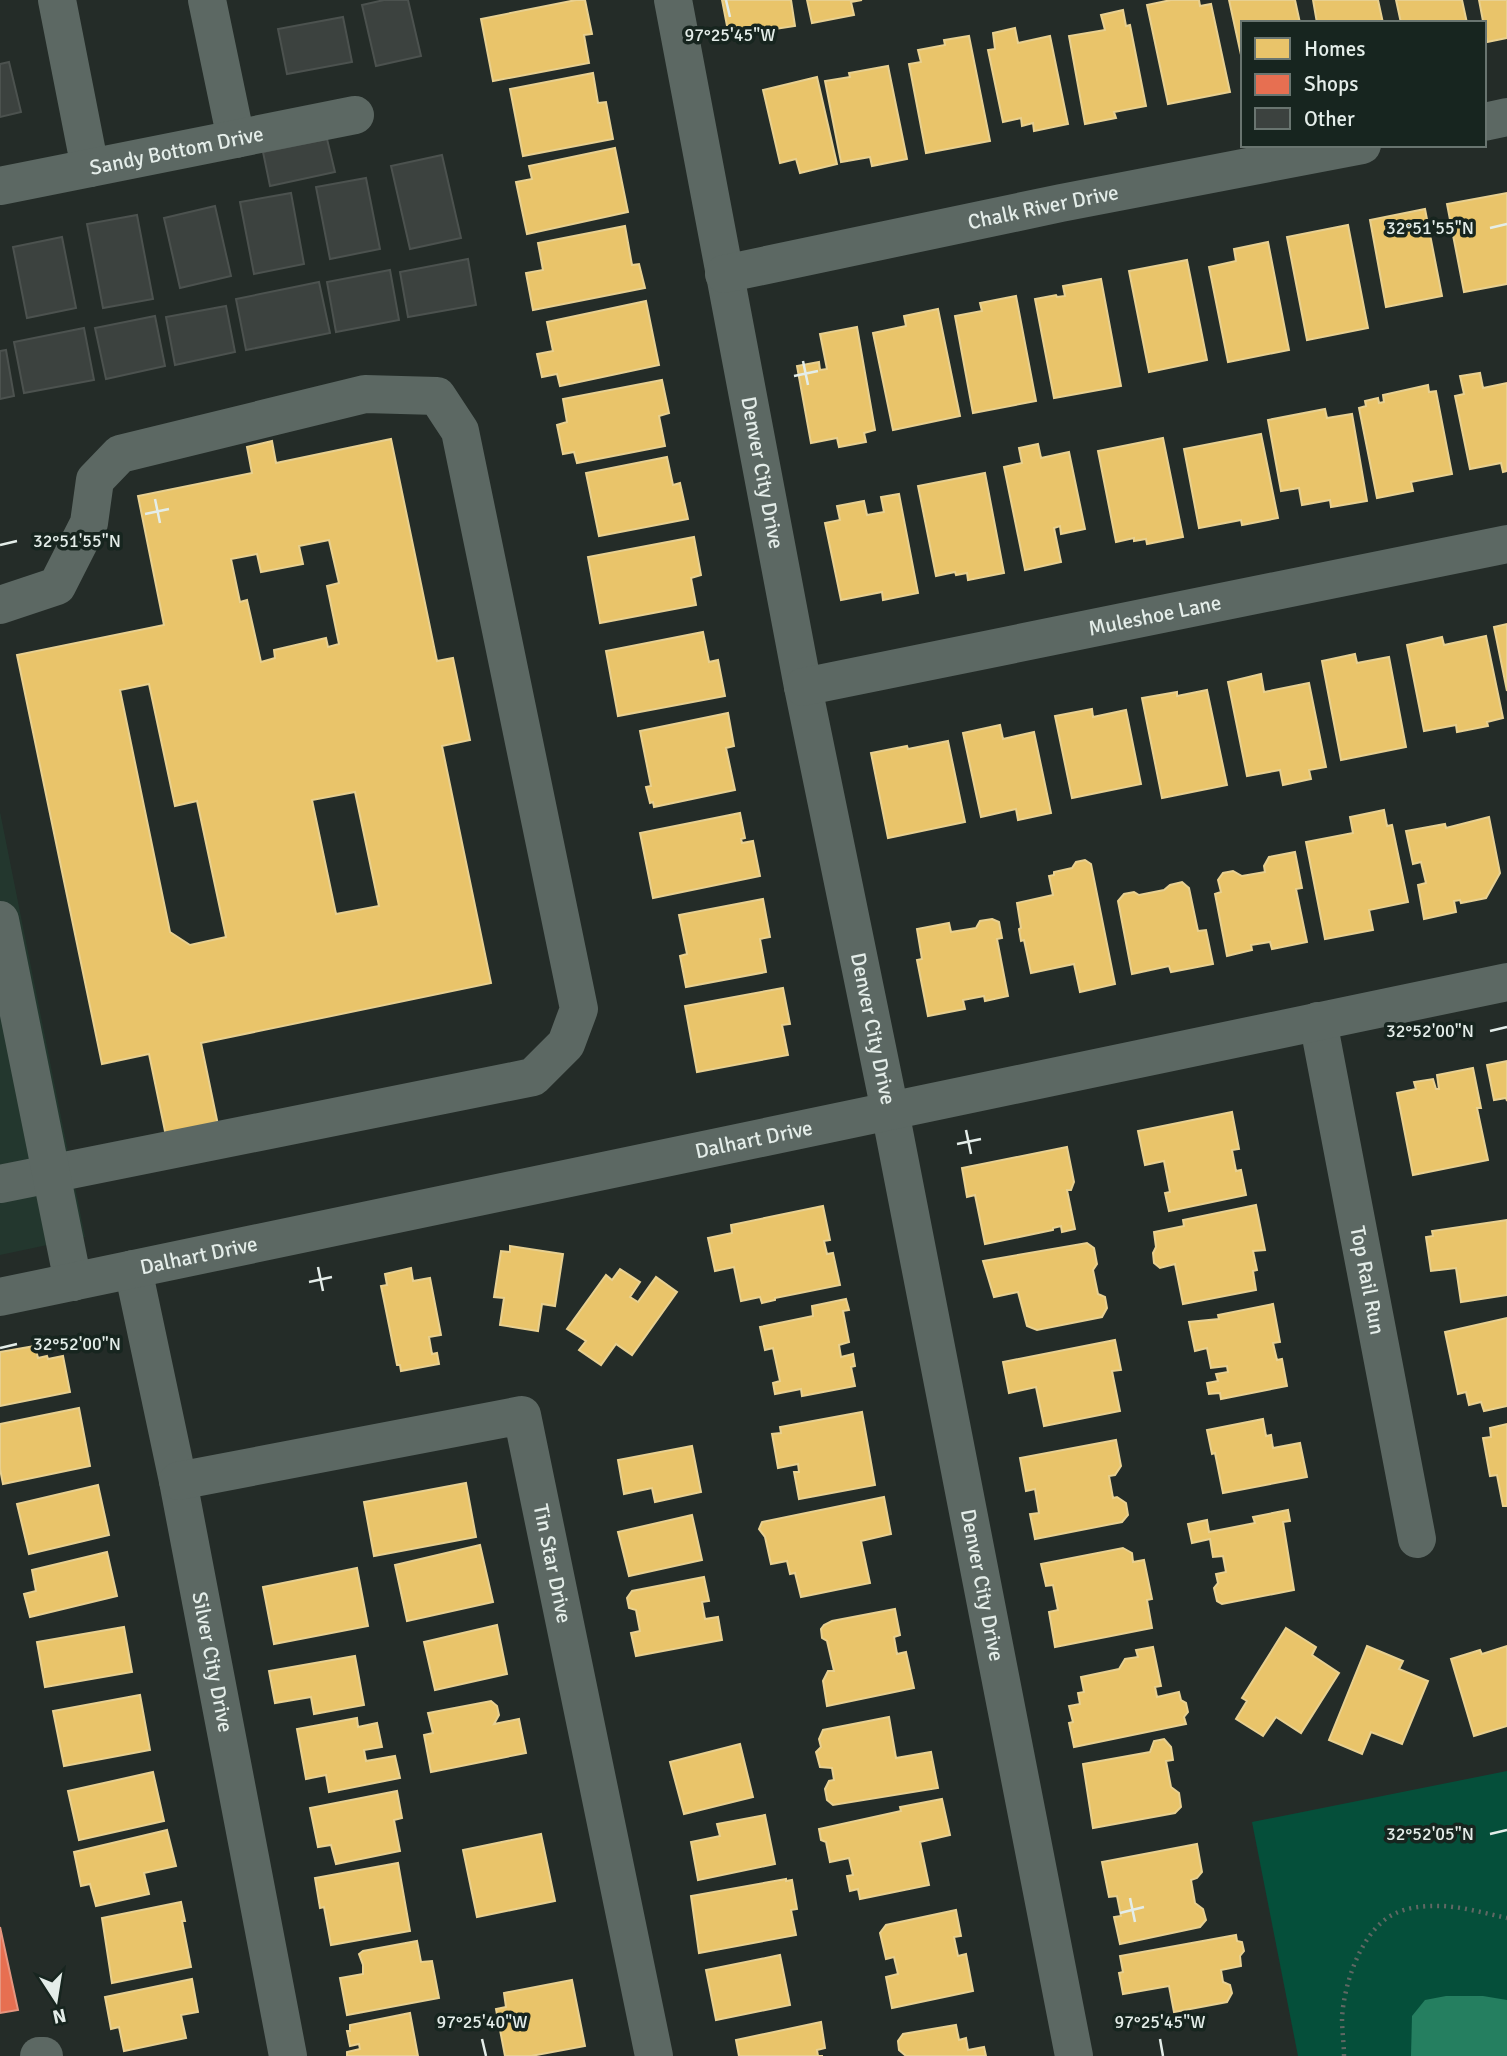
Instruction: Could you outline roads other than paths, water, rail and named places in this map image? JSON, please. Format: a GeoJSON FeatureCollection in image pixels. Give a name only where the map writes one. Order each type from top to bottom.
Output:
{"type":"FeatureCollection","features":[{"type":"Feature","properties":{"kind":"street"},"geometry":{"type":"LineString","coordinates":[[57,0],[90,168]]}},
{"type":"Feature","properties":{"kind":"street"},"geometry":{"type":"LineString","coordinates":[[207,0],[236,139]]}},
{"type":"Feature","properties":{"kind":"street","name":"Denver City Drive"},"geometry":{"type":"LineString","coordinates":[[673,0],[803,687],[890,1111],[1074,2056]]}},
{"type":"Feature","properties":{"kind":"street","name":"Sandy Bottom Drive"},"geometry":{"type":"LineString","coordinates":[[0,186],[355,115]]}},
{"type":"Feature","properties":{"kind":"street"},"geometry":{"type":"LineString","coordinates":[[1486,122],[1507,117]]}},
{"type":"Feature","properties":{"kind":"street","name":"Chalk River Drive"},"geometry":{"type":"LineString","coordinates":[[724,274],[1062,203],[1352,147]]}},
{"type":"Feature","properties":{"kind":"street"},"geometry":{"type":"LineString","coordinates":[[0,605],[57,586],[89,523],[95,480],[120,454],[365,394],[437,396],[460,431],[579,1009],[566,1044],[533,1077],[0,1184]]}},
{"type":"Feature","properties":{"kind":"street","name":"Muleshoe Lane"},"geometry":{"type":"LineString","coordinates":[[803,687],[1507,544]]}},
{"type":"Feature","properties":{"kind":"street"},"geometry":{"type":"LineString","coordinates":[[1,934],[73,1282]]}},
{"type":"Feature","properties":{"kind":"street","name":"Dalhart Drive"},"geometry":{"type":"LineString","coordinates":[[0,1297],[1507,982]]}},
{"type":"Feature","properties":{"kind":"street","name":"Top Rail Run"},"geometry":{"type":"LineString","coordinates":[[1318,1021],[1417,1539]]}},
{"type":"Feature","properties":{"kind":"street","name":"Silver City Drive"},"geometry":{"type":"LineString","coordinates":[[132,1269],[178,1481],[288,2056]]}},
{"type":"Feature","properties":{"kind":"street","name":"Tin Star Drive"},"geometry":{"type":"LineString","coordinates":[[178,1481],[522,1415],[653,2056]]}}]}
